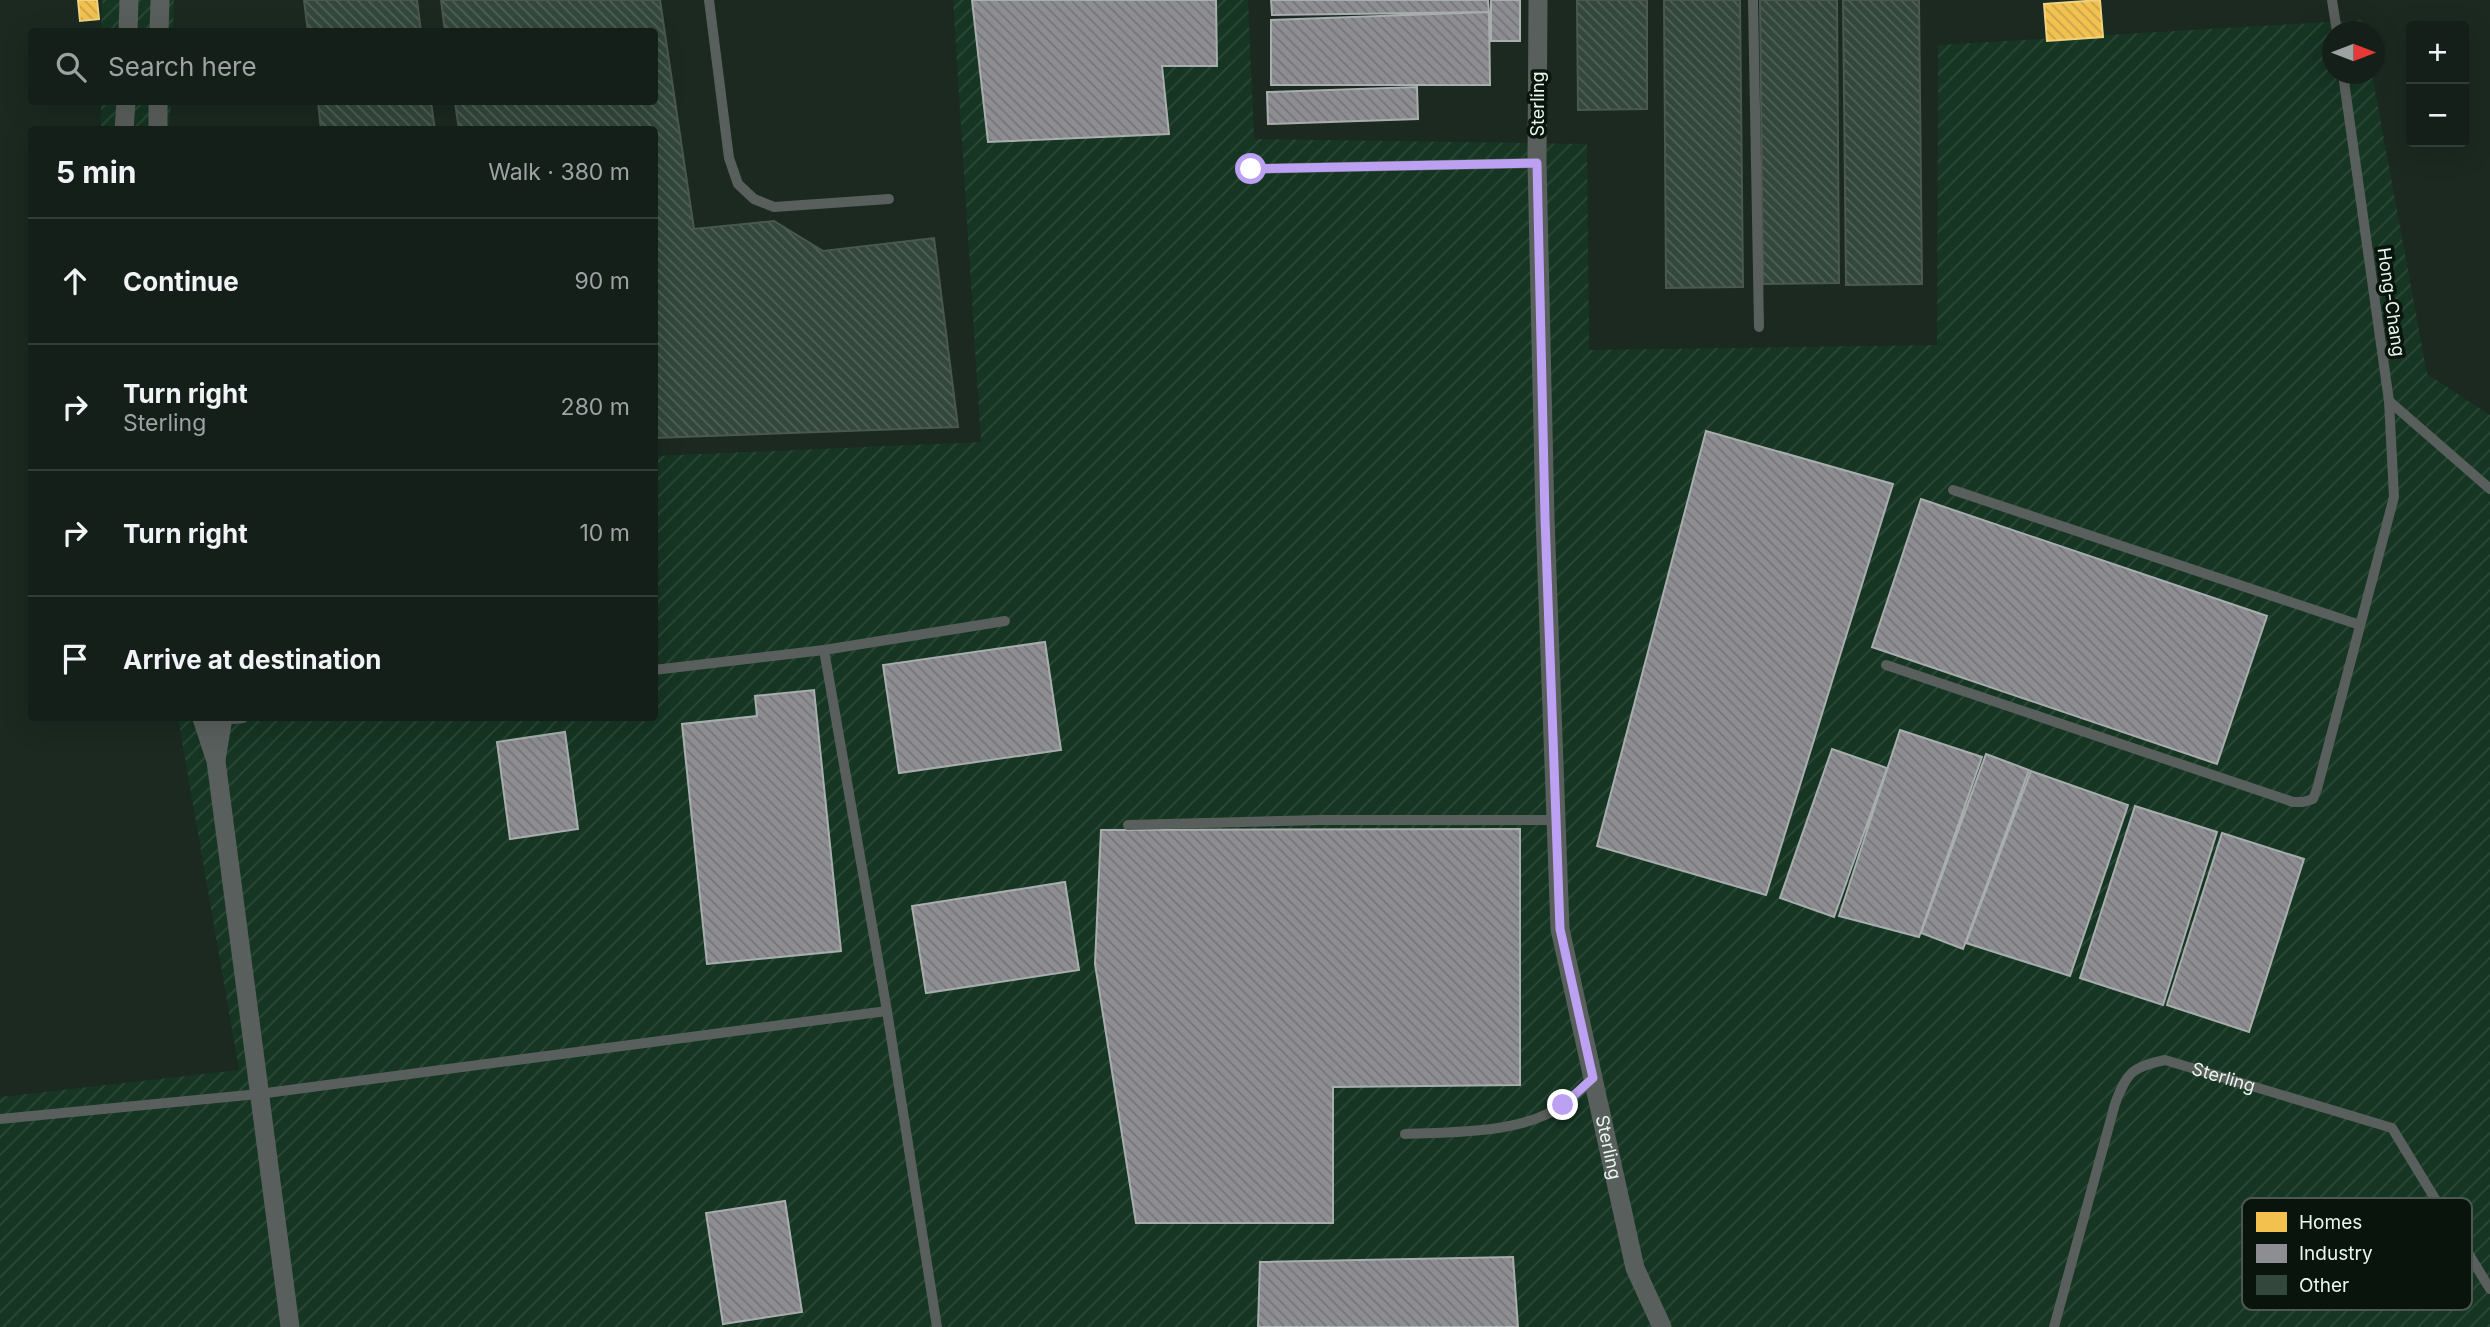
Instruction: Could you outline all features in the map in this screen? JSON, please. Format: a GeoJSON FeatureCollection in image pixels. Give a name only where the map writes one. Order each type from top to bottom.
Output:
{"type":"FeatureCollection","features":[{"type":"Feature","properties":{"kind":"street"},"geometry":{"type":"LineString","coordinates":[[128,28],[129,0]]}},
{"type":"Feature","properties":{"kind":"street"},"geometry":{"type":"LineString","coordinates":[[159,28],[160,0]]}},
{"type":"Feature","properties":{"kind":"street","name":"Sterling"},"geometry":{"type":"LineString","coordinates":[[1538,0],[1537,163],[1545,518],[1560,929],[1634,1268],[1662,1327]]}},
{"type":"Feature","properties":{"kind":"street"},"geometry":{"type":"LineString","coordinates":[[124,126],[125,105]]}},
{"type":"Feature","properties":{"kind":"street"},"geometry":{"type":"LineString","coordinates":[[158,105],[158,126]]}},
{"type":"Feature","properties":{"kind":"street"},"geometry":{"type":"LineString","coordinates":[[202,721],[216,761],[290,1327]]}},
{"type":"Feature","properties":{"kind":"street"},"geometry":{"type":"LineString","coordinates":[[216,761],[228,721]]}},
{"type":"Feature","properties":{"kind":"lane"},"geometry":{"type":"LineString","coordinates":[[709,0],[729,159],[738,184],[754,199],[774,207],[889,199]]}},
{"type":"Feature","properties":{"kind":"lane"},"geometry":{"type":"LineString","coordinates":[[1754,0],[1759,327]]}},
{"type":"Feature","properties":{"kind":"lane"},"geometry":{"type":"LineString","coordinates":[[2332,0],[2335,21]]}},
{"type":"Feature","properties":{"kind":"lane","name":"Hong-Chang"},"geometry":{"type":"LineString","coordinates":[[1886,665],[2293,802],[2313,799],[2318,789],[2393,497],[2389,401],[2344,84]]}},
{"type":"Feature","properties":{"kind":"lane"},"geometry":{"type":"LineString","coordinates":[[1251,169],[1537,163]]}},
{"type":"Feature","properties":{"kind":"lane"},"geometry":{"type":"LineString","coordinates":[[2389,401],[2490,489]]}},
{"type":"Feature","properties":{"kind":"lane"},"geometry":{"type":"LineString","coordinates":[[1953,490],[2360,625]]}},
{"type":"Feature","properties":{"kind":"lane"},"geometry":{"type":"LineString","coordinates":[[658,670],[824,650],[1005,621]]}},
{"type":"Feature","properties":{"kind":"lane"},"geometry":{"type":"LineString","coordinates":[[824,650],[887,1012],[937,1327]]}},
{"type":"Feature","properties":{"kind":"lane"},"geometry":{"type":"LineString","coordinates":[[1128,824],[1320,820],[1556,820]]}},
{"type":"Feature","properties":{"kind":"lane"},"geometry":{"type":"LineString","coordinates":[[0,1119],[259,1094],[887,1012]]}},
{"type":"Feature","properties":{"kind":"lane","name":"Sterling"},"geometry":{"type":"LineString","coordinates":[[2054,1327],[2115,1104],[2124,1080],[2142,1065],[2165,1060],[2392,1128],[2435,1198]]}},
{"type":"Feature","properties":{"kind":"lane"},"geometry":{"type":"LineString","coordinates":[[1405,1134],[1479,1130],[1529,1120],[1563,1105],[1593,1078]]}},
{"type":"Feature","properties":{"kind":"lane","name":"Sterling"},"geometry":{"type":"LineString","coordinates":[[2472,1259],[2490,1289]]}},
{"type":"Feature","properties":{"kind":"shaded area"},"geometry":{"type":"Polygon","coordinates":[[[102,0],[174,0],[173,28],[101,28],[102,0]]]}},
{"type":"Feature","properties":{"kind":"shaded area"},"geometry":{"type":"Polygon","coordinates":[[[953,0],[1248,0],[1254,139],[1587,144],[1589,350],[1937,345],[1938,45],[2322,22],[2322,84],[2374,84],[2427,374],[2490,415],[2490,1327],[0,1327],[0,1097],[239,1070],[179,721],[658,721],[658,456],[981,442],[953,0]]]}},
{"type":"Feature","properties":{"kind":"shaded area"},"geometry":{"type":"Polygon","coordinates":[[[101,105],[171,105],[169,126],[101,126],[101,105]]]}},
{"type":"Feature","properties":{"kind":"building: Homes"},"geometry":{"type":"Polygon","coordinates":[[[78,0],[97,0],[99,19],[80,21],[78,0]]]}},
{"type":"Feature","properties":{"kind":"building: Homes"},"geometry":{"type":"Polygon","coordinates":[[[2100,0],[2103,37],[2047,41],[2044,4],[2100,0]]]}},
{"type":"Feature","properties":{"kind":"building: Industry"},"geometry":{"type":"Polygon","coordinates":[[[972,0],[1216,0],[1217,66],[1162,66],[1169,134],[988,142],[972,0]]]}},
{"type":"Feature","properties":{"kind":"building: Industry"},"geometry":{"type":"Polygon","coordinates":[[[1271,0],[1488,0],[1489,12],[1272,15],[1271,0]]]}},
{"type":"Feature","properties":{"kind":"building: Industry"},"geometry":{"type":"Polygon","coordinates":[[[1491,0],[1520,0],[1520,41],[1491,41],[1491,0]]]}},
{"type":"Feature","properties":{"kind":"building: Industry"},"geometry":{"type":"Polygon","coordinates":[[[1489,12],[1490,85],[1271,85],[1271,20],[1489,12]]]}},
{"type":"Feature","properties":{"kind":"building: Industry"},"geometry":{"type":"Polygon","coordinates":[[[1417,87],[1418,119],[1268,124],[1267,92],[1417,87]]]}},
{"type":"Feature","properties":{"kind":"building: Industry"},"geometry":{"type":"Polygon","coordinates":[[[1706,431],[1893,484],[1766,895],[1597,846],[1706,431]]]}},
{"type":"Feature","properties":{"kind":"building: Industry"},"geometry":{"type":"Polygon","coordinates":[[[1921,499],[2267,616],[2217,764],[1872,647],[1921,499]]]}},
{"type":"Feature","properties":{"kind":"building: Industry"},"geometry":{"type":"Polygon","coordinates":[[[1045,642],[1061,750],[899,773],[883,665],[1045,642]]]}},
{"type":"Feature","properties":{"kind":"building: Industry"},"geometry":{"type":"Polygon","coordinates":[[[814,690],[841,951],[707,964],[682,724],[757,716],[755,696],[814,690]]]}},
{"type":"Feature","properties":{"kind":"building: Industry"},"geometry":{"type":"Polygon","coordinates":[[[1900,730],[1982,757],[1919,937],[1839,916],[1900,730]]]}},
{"type":"Feature","properties":{"kind":"building: Industry"},"geometry":{"type":"Polygon","coordinates":[[[565,732],[578,829],[510,839],[497,742],[565,732]]]}},
{"type":"Feature","properties":{"kind":"building: Industry"},"geometry":{"type":"Polygon","coordinates":[[[1832,749],[1887,768],[1834,917],[1780,898],[1832,749]]]}},
{"type":"Feature","properties":{"kind":"building: Industry"},"geometry":{"type":"Polygon","coordinates":[[[1986,754],[2029,770],[1963,949],[1921,933],[1986,754]]]}},
{"type":"Feature","properties":{"kind":"building: Industry"},"geometry":{"type":"Polygon","coordinates":[[[2031,771],[2128,805],[2070,976],[1966,943],[2031,771]]]}},
{"type":"Feature","properties":{"kind":"building: Industry"},"geometry":{"type":"Polygon","coordinates":[[[2135,806],[2217,832],[2163,1005],[2080,978],[2135,806]]]}},
{"type":"Feature","properties":{"kind":"building: Industry"},"geometry":{"type":"Polygon","coordinates":[[[1520,829],[1520,1085],[1333,1087],[1333,1223],[1136,1223],[1095,964],[1101,830],[1520,829]]]}},
{"type":"Feature","properties":{"kind":"building: Industry"},"geometry":{"type":"Polygon","coordinates":[[[2222,833],[2304,859],[2249,1032],[2167,1005],[2222,833]]]}},
{"type":"Feature","properties":{"kind":"building: Industry"},"geometry":{"type":"Polygon","coordinates":[[[1065,882],[1079,970],[926,993],[912,906],[1065,882]]]}},
{"type":"Feature","properties":{"kind":"building: Industry"},"geometry":{"type":"Polygon","coordinates":[[[785,1201],[802,1312],[723,1324],[706,1213],[785,1201]]]}},
{"type":"Feature","properties":{"kind":"building: Industry"},"geometry":{"type":"Polygon","coordinates":[[[1513,1257],[1518,1327],[1258,1327],[1260,1262],[1513,1257]]]}},
{"type":"Feature","properties":{"kind":"building: Other"},"geometry":{"type":"Polygon","coordinates":[[[304,0],[417,0],[420,28],[308,28],[304,0]]]}},
{"type":"Feature","properties":{"kind":"building: Other"},"geometry":{"type":"Polygon","coordinates":[[[441,0],[660,0],[694,229],[774,221],[823,251],[934,238],[958,427],[658,438],[658,126],[458,126],[455,105],[658,105],[658,28],[444,28],[441,0]]]}},
{"type":"Feature","properties":{"kind":"building: Other"},"geometry":{"type":"Polygon","coordinates":[[[1577,0],[1647,0],[1647,109],[1578,110],[1577,0]]]}},
{"type":"Feature","properties":{"kind":"building: Other"},"geometry":{"type":"Polygon","coordinates":[[[1664,0],[1740,0],[1743,287],[1666,288],[1664,0]]]}},
{"type":"Feature","properties":{"kind":"building: Other"},"geometry":{"type":"Polygon","coordinates":[[[1760,0],[1837,0],[1839,283],[1763,284],[1760,0]]]}},
{"type":"Feature","properties":{"kind":"building: Other"},"geometry":{"type":"Polygon","coordinates":[[[1843,0],[1919,0],[1922,284],[1846,285],[1843,0]]]}},
{"type":"Feature","properties":{"kind":"building: Other"},"geometry":{"type":"Polygon","coordinates":[[[318,105],[431,105],[434,126],[321,126],[318,105]]]}},
{"type":"Feature","properties":{"kind":"route"},"geometry":{"type":"LineString","coordinates":[[1251,169],[1537,163],[1545,518],[1560,929],[1593,1078],[1563,1105]]}}]}
